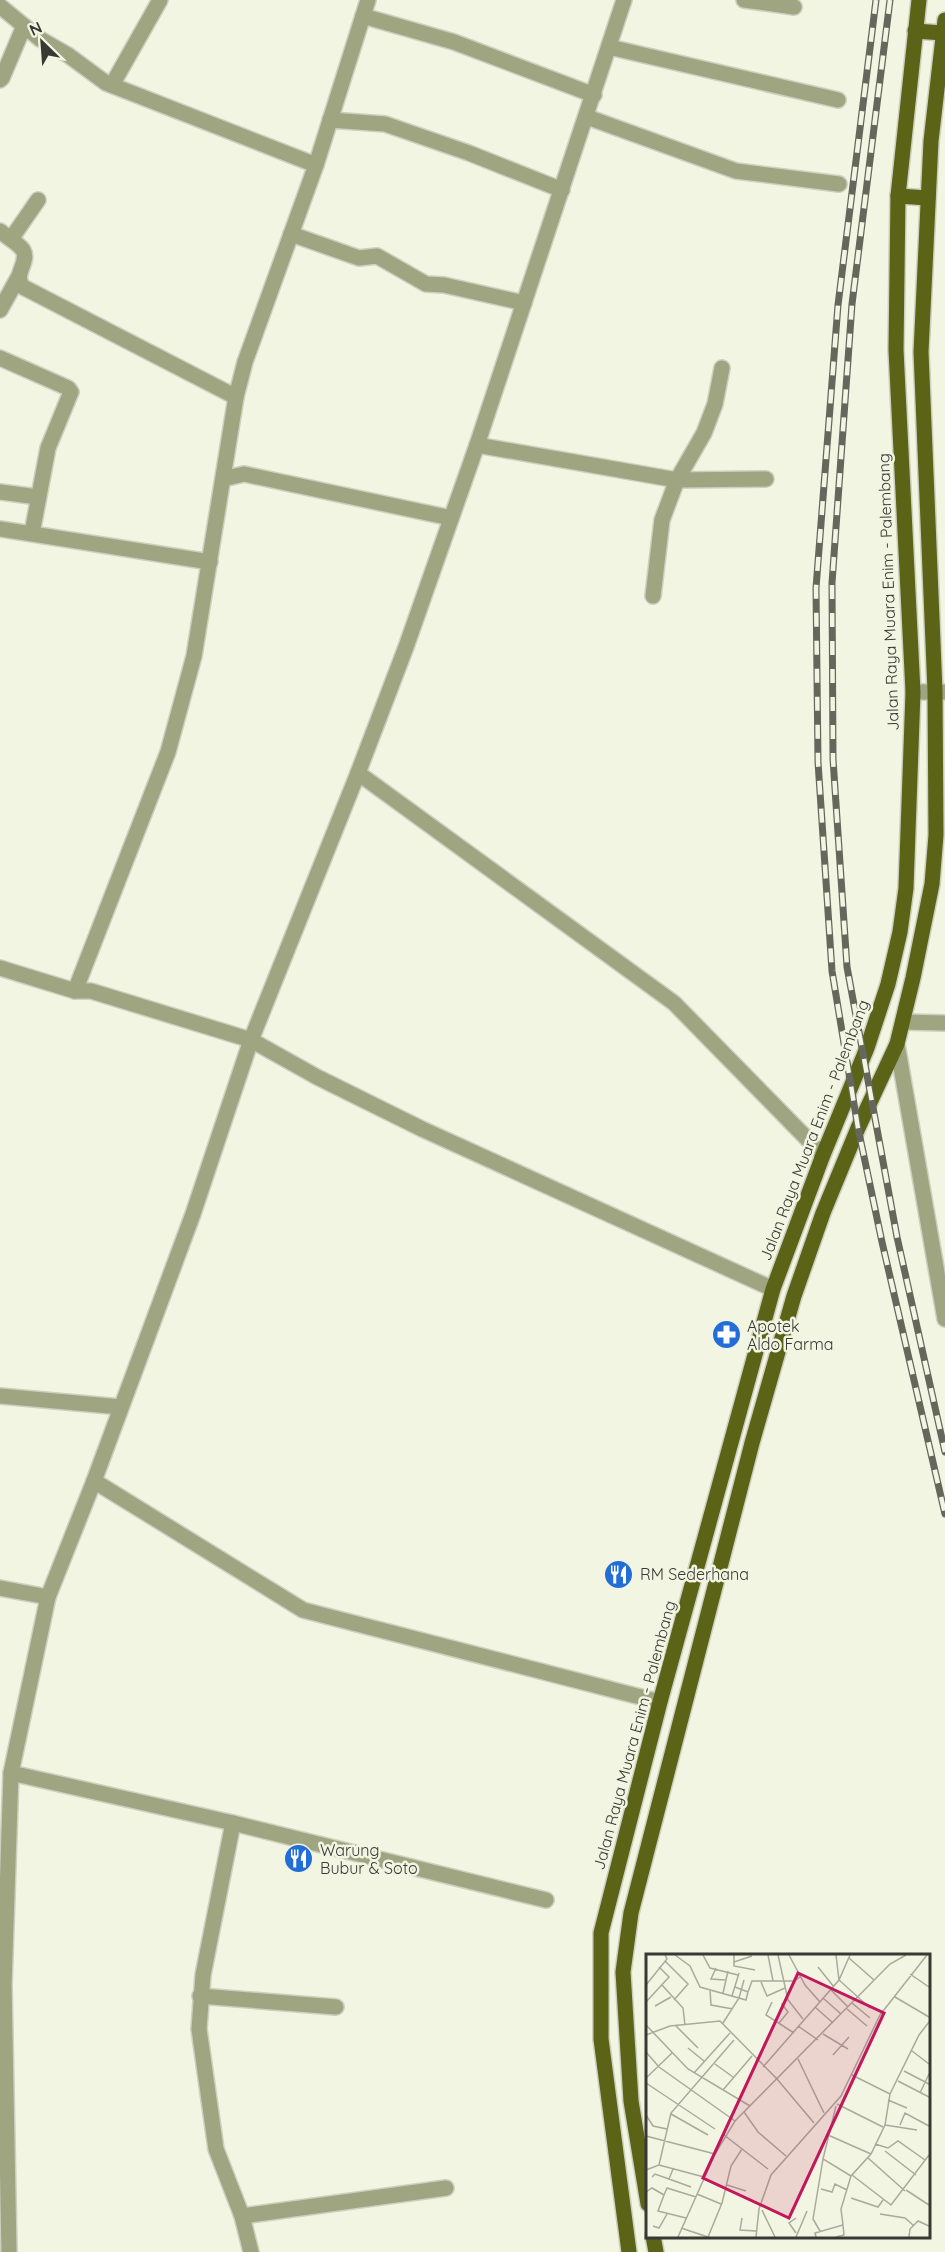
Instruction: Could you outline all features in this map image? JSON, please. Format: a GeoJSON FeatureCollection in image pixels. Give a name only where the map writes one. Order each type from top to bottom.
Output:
{"type":"FeatureCollection","features":[{"type":"Feature","properties":{"kind":"main road","name":"Jalan Raya Muara Enim - Palembang"},"geometry":{"type":"LineString","coordinates":[[629,2252],[601,2039],[601,1934],[660,1702],[773,1289],[867,1048],[888,984],[900,932],[906,888],[913,692],[896,350],[898,196],[919,0]]}},
{"type":"Feature","properties":{"kind":"main road"},"geometry":{"type":"LineString","coordinates":[[646,2192],[631,2101],[622,1972],[631,1913],[749,1454],[794,1296],[832,1192],[897,1044],[932,884],[936,835],[940,691],[921,352],[931,141],[944,27],[915,31]]}},
{"type":"Feature","properties":{"kind":"main road"},"geometry":{"type":"LineString","coordinates":[[898,196],[928,198]]}},
{"type":"Feature","properties":{"kind":"main road"},"geometry":{"type":"LineString","coordinates":[[653,2237],[656,2252]]}},
{"type":"Feature","properties":{"kind":"street"},"geometry":{"type":"LineString","coordinates":[[112,85],[160,0]]}},
{"type":"Feature","properties":{"kind":"street"},"geometry":{"type":"LineString","coordinates":[[75,991],[168,752],[194,656],[236,397],[245,362],[316,165],[369,0]]}},
{"type":"Feature","properties":{"kind":"street"},"geometry":{"type":"LineString","coordinates":[[6,2243],[2,1986],[10,1773],[48,1597],[94,1481],[192,1214],[251,1040],[406,647],[477,445],[624,0]]}},
{"type":"Feature","properties":{"kind":"street"},"geometry":{"type":"LineString","coordinates":[[744,0],[794,7]]}},
{"type":"Feature","properties":{"kind":"street"},"geometry":{"type":"LineString","coordinates":[[0,6],[40,39],[68,55],[106,83],[316,165]]}},
{"type":"Feature","properties":{"kind":"street"},"geometry":{"type":"LineString","coordinates":[[363,16],[454,42],[594,95]]}},
{"type":"Feature","properties":{"kind":"street"},"geometry":{"type":"LineString","coordinates":[[0,80],[24,26]]}},
{"type":"Feature","properties":{"kind":"street"},"geometry":{"type":"LineString","coordinates":[[609,47],[838,100]]}},
{"type":"Feature","properties":{"kind":"street"},"geometry":{"type":"LineString","coordinates":[[587,117],[736,171],[839,184]]}},
{"type":"Feature","properties":{"kind":"street"},"geometry":{"type":"LineString","coordinates":[[330,120],[385,124],[469,153],[562,190]]}},
{"type":"Feature","properties":{"kind":"street"},"geometry":{"type":"LineString","coordinates":[[0,310],[19,276],[24,254],[21,248],[5,235],[38,200]]}},
{"type":"Feature","properties":{"kind":"street"},"geometry":{"type":"LineString","coordinates":[[291,234],[359,258],[377,256],[426,284],[444,285],[524,303]]}},
{"type":"Feature","properties":{"kind":"street"},"geometry":{"type":"LineString","coordinates":[[19,276],[23,287],[236,397]]}},
{"type":"Feature","properties":{"kind":"street"},"geometry":{"type":"LineString","coordinates":[[0,358],[68,388],[71,392],[48,448],[32,533]]}},
{"type":"Feature","properties":{"kind":"street"},"geometry":{"type":"LineString","coordinates":[[653,596],[662,520],[677,480],[704,432],[715,404],[722,368]]}},
{"type":"Feature","properties":{"kind":"street"},"geometry":{"type":"LineString","coordinates":[[477,445],[677,480],[766,479]]}},
{"type":"Feature","properties":{"kind":"street"},"geometry":{"type":"LineString","coordinates":[[223,479],[244,474],[451,518]]}},
{"type":"Feature","properties":{"kind":"street"},"geometry":{"type":"LineString","coordinates":[[0,492],[38,498]]}},
{"type":"Feature","properties":{"kind":"street"},"geometry":{"type":"LineString","coordinates":[[0,529],[210,562]]}},
{"type":"Feature","properties":{"kind":"street"},"geometry":{"type":"LineString","coordinates":[[913,692],[940,691]]}},
{"type":"Feature","properties":{"kind":"street"},"geometry":{"type":"LineString","coordinates":[[358,773],[674,1003],[824,1155]]}},
{"type":"Feature","properties":{"kind":"street"},"geometry":{"type":"LineString","coordinates":[[0,968],[75,991],[91,991],[251,1040],[318,1077],[422,1129],[773,1289]]}},
{"type":"Feature","properties":{"kind":"street"},"geometry":{"type":"LineString","coordinates":[[903,1022],[945,1023]]}},
{"type":"Feature","properties":{"kind":"street"},"geometry":{"type":"LineString","coordinates":[[897,1044],[945,1319]]}},
{"type":"Feature","properties":{"kind":"street"},"geometry":{"type":"LineString","coordinates":[[0,1396],[121,1407]]}},
{"type":"Feature","properties":{"kind":"street"},"geometry":{"type":"LineString","coordinates":[[94,1481],[303,1610],[660,1702]]}},
{"type":"Feature","properties":{"kind":"street"},"geometry":{"type":"LineString","coordinates":[[0,1588],[48,1597]]}},
{"type":"Feature","properties":{"kind":"street"},"geometry":{"type":"LineString","coordinates":[[10,1773],[233,1823],[546,1900]]}},
{"type":"Feature","properties":{"kind":"street"},"geometry":{"type":"LineString","coordinates":[[233,1823],[201,1996],[199,2030],[216,2149],[242,2216],[251,2252]]}},
{"type":"Feature","properties":{"kind":"street"},"geometry":{"type":"LineString","coordinates":[[201,1996],[336,2007]]}},
{"type":"Feature","properties":{"kind":"street"},"geometry":{"type":"LineString","coordinates":[[242,2216],[446,2188]]}},
{"type":"Feature","properties":{"kind":"railway"},"geometry":{"type":"LineString","coordinates":[[876,0],[838,305],[816,588],[818,762],[832,971],[858,1128],[945,1514]]}},
{"type":"Feature","properties":{"kind":"railway"},"geometry":{"type":"LineString","coordinates":[[890,0],[852,304],[832,583],[833,759],[847,967],[897,1237],[945,1452]]}},
{"type":"Feature","properties":{"kind":"place","name":"Apotek Aldo Farma"},"geometry":{"type":"Point","coordinates":[726,1335]}},
{"type":"Feature","properties":{"kind":"place","name":"RM Sederhana"},"geometry":{"type":"Point","coordinates":[619,1574]}},
{"type":"Feature","properties":{"kind":"place","name":"Warung Bubur & Soto"},"geometry":{"type":"Point","coordinates":[299,1859]}}]}
